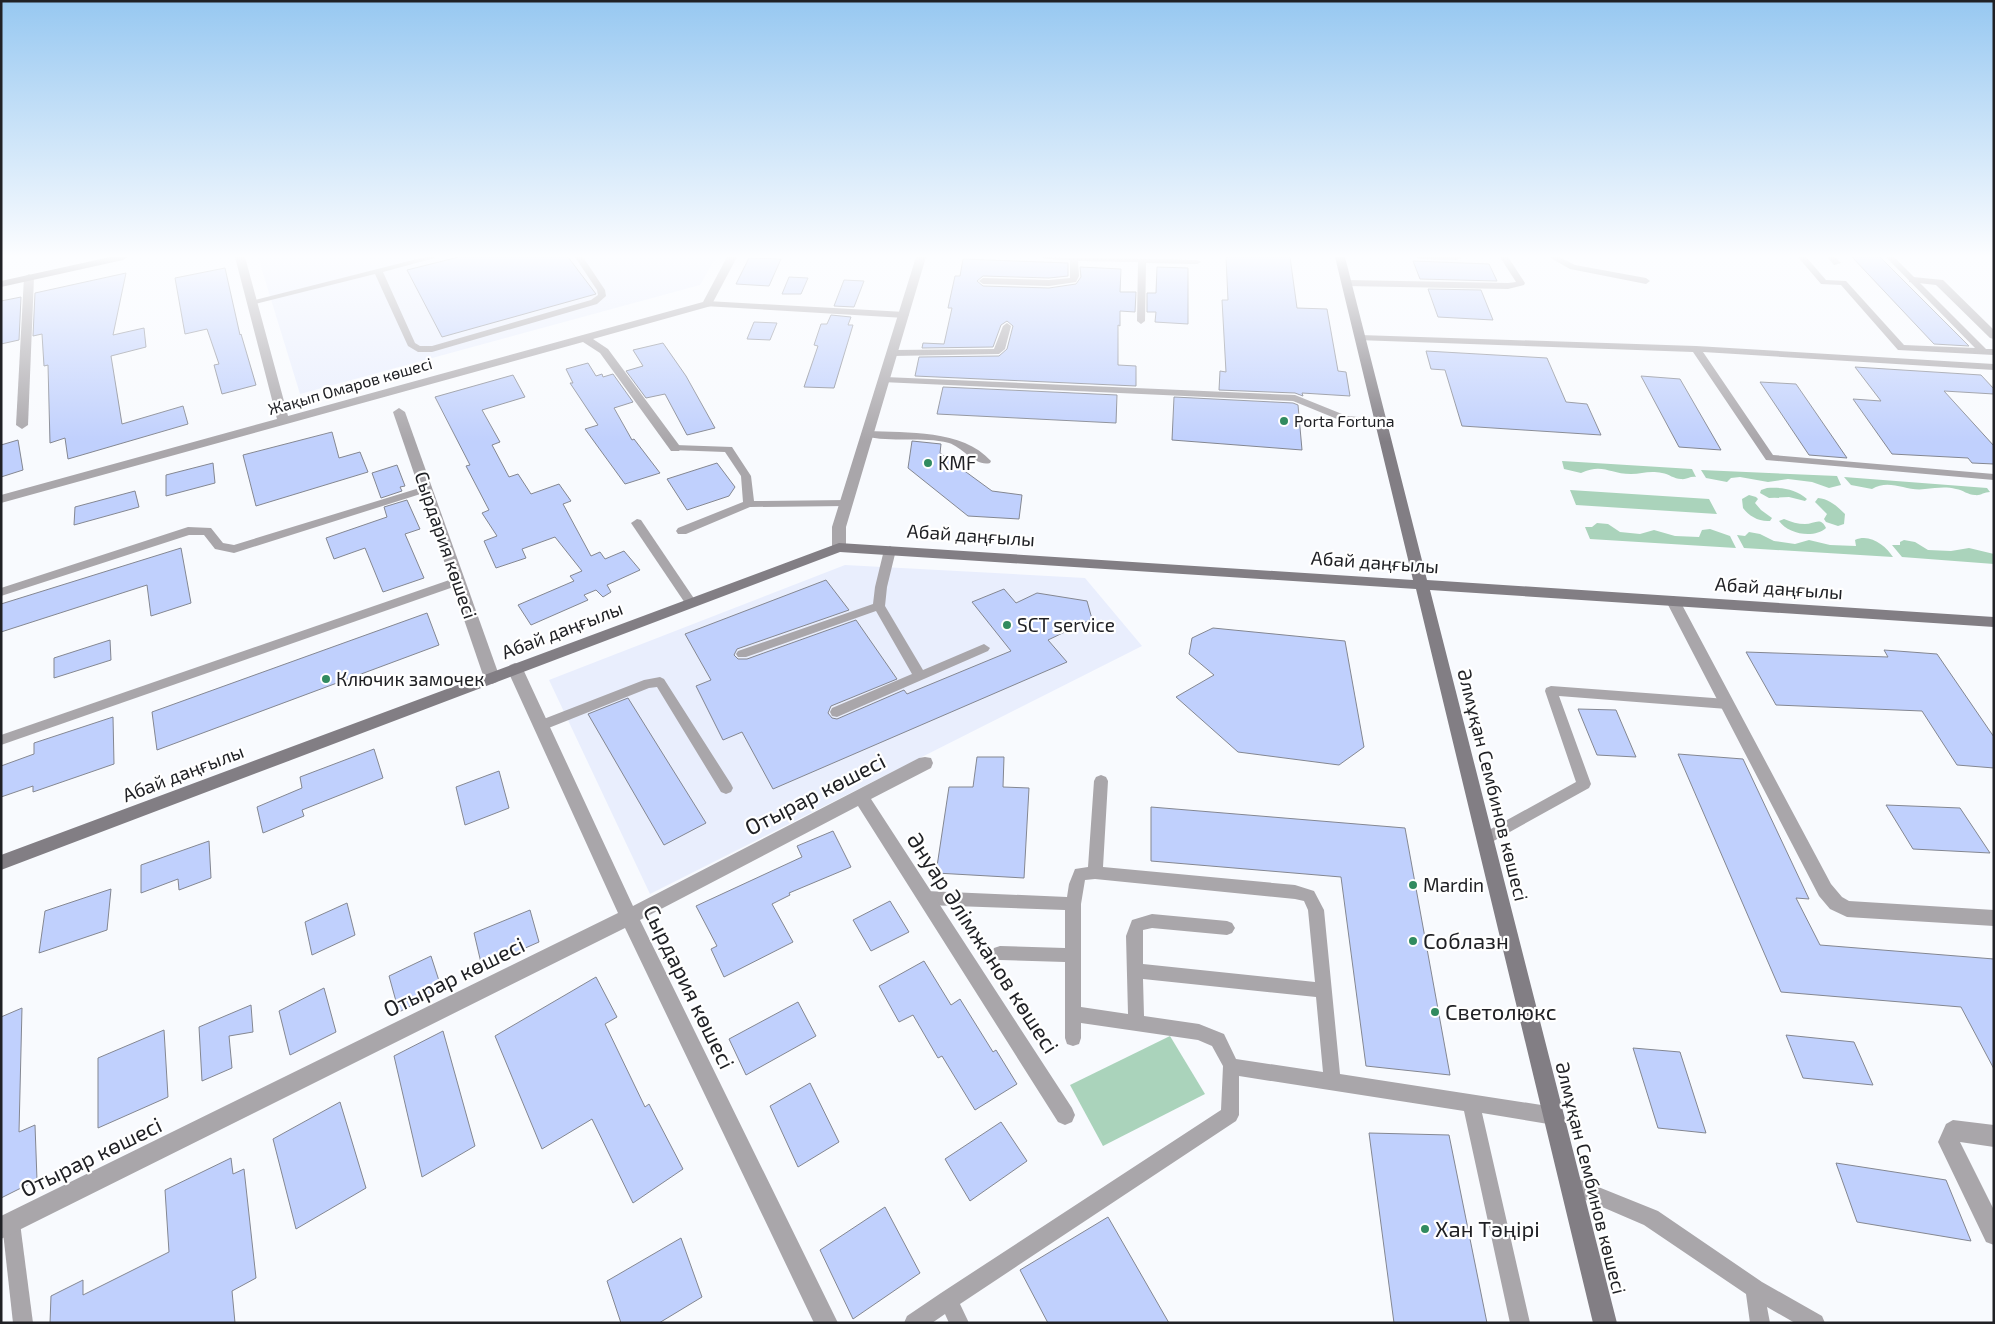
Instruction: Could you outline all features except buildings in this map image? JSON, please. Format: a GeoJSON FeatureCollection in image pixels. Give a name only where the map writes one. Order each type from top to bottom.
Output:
{"type":"FeatureCollection","features":[{"type":"Feature","properties":{"kind":"street"},"geometry":{"type":"LineString","coordinates":[[22,425],[27,319]]}},
{"type":"Feature","properties":{"kind":"street"},"geometry":{"type":"LineString","coordinates":[[256,319],[283,421]]}},
{"type":"Feature","properties":{"kind":"street","name":"Жақып Омаров көшесі"},"geometry":{"type":"LineString","coordinates":[[1,498],[654,319]]}},
{"type":"Feature","properties":{"kind":"street"},"geometry":{"type":"LineString","coordinates":[[839,547],[839,526],[904,319]]}},
{"type":"Feature","properties":{"kind":"street","name":"Әлмұқан Сембинов көшесі"},"geometry":{"type":"LineString","coordinates":[[1355,319],[1605,1323]]}},
{"type":"Feature","properties":{"kind":"street"},"geometry":{"type":"LineString","coordinates":[[1976,319],[1994,336]]}},
{"type":"Feature","properties":{"kind":"street"},"geometry":{"type":"LineString","coordinates":[[585,338],[604,351],[675,448]]}},
{"type":"Feature","properties":{"kind":"street","name":"Сырдария көшесі"},"geometry":{"type":"LineString","coordinates":[[399,412],[492,678]]}},
{"type":"Feature","properties":{"kind":"street","name":"Абай даңғылы"},"geometry":{"type":"LineString","coordinates":[[1,863],[839,547],[1994,622]]}},
{"type":"Feature","properties":{"kind":"street"},"geometry":{"type":"LineString","coordinates":[[1673,602],[1825,890],[1836,903],[1846,909],[1994,918]]}},
{"type":"Feature","properties":{"kind":"street","name":"Сырдария көшесі"},"geometry":{"type":"LineString","coordinates":[[515,669],[629,917],[826,1323]]}},
{"type":"Feature","properties":{"kind":"street","name":"Отырар көшесі"},"geometry":{"type":"LineString","coordinates":[[6,1226],[629,917],[925,763]]}},
{"type":"Feature","properties":{"kind":"street","name":"Әнуар Әлімжанов көшесі"},"geometry":{"type":"LineString","coordinates":[[861,797],[1065,1115]]}},
{"type":"Feature","properties":{"kind":"street"},"geometry":{"type":"LineString","coordinates":[[1994,1136],[1953,1130],[1949,1142],[1994,1234]]}},
{"type":"Feature","properties":{"kind":"lane"},"geometry":{"type":"LineString","coordinates":[[400,319],[411,344],[418,349],[432,349],[536,319]]}},
{"type":"Feature","properties":{"kind":"lane"},"geometry":{"type":"LineString","coordinates":[[1875,319],[1901,348],[1994,352]]}},
{"type":"Feature","properties":{"kind":"lane"},"geometry":{"type":"LineString","coordinates":[[1951,319],[1983,352]]}},
{"type":"Feature","properties":{"kind":"lane"},"geometry":{"type":"LineString","coordinates":[[893,353],[996,352],[1000,349],[1006,326]]}},
{"type":"Feature","properties":{"kind":"lane"},"geometry":{"type":"LineString","coordinates":[[1360,338],[1696,349],[1994,367]]}},
{"type":"Feature","properties":{"kind":"lane"},"geometry":{"type":"LineString","coordinates":[[1696,349],[1770,458],[1994,477]]}},
{"type":"Feature","properties":{"kind":"lane"},"geometry":{"type":"LineString","coordinates":[[885,380],[1295,398],[1344,419],[1381,422]]}},
{"type":"Feature","properties":{"kind":"lane"},"geometry":{"type":"LineString","coordinates":[[868,434],[929,437],[954,442],[986,461]]}},
{"type":"Feature","properties":{"kind":"lane"},"geometry":{"type":"LineString","coordinates":[[675,448],[728,449],[746,476],[749,504]]}},
{"type":"Feature","properties":{"kind":"lane"},"geometry":{"type":"LineString","coordinates":[[1,592],[188,531],[206,531],[219,546],[234,549],[426,489]]}},
{"type":"Feature","properties":{"kind":"lane"},"geometry":{"type":"LineString","coordinates":[[682,530],[749,504],[847,503]]}},
{"type":"Feature","properties":{"kind":"lane"},"geometry":{"type":"LineString","coordinates":[[637,523],[691,603]]}},
{"type":"Feature","properties":{"kind":"lane"},"geometry":{"type":"LineString","coordinates":[[890,550],[881,587],[879,606],[920,676]]}},
{"type":"Feature","properties":{"kind":"lane"},"geometry":{"type":"LineString","coordinates":[[1,740],[458,581]]}},
{"type":"Feature","properties":{"kind":"lane"},"geometry":{"type":"LineString","coordinates":[[742,654],[879,606]]}},
{"type":"Feature","properties":{"kind":"lane"},"geometry":{"type":"LineString","coordinates":[[838,712],[984,648]]}},
{"type":"Feature","properties":{"kind":"lane"},"geometry":{"type":"LineString","coordinates":[[541,726],[648,683],[660,682],[726,788]]}},
{"type":"Feature","properties":{"kind":"lane"},"geometry":{"type":"LineString","coordinates":[[1485,839],[1584,784],[1551,691],[1727,704]]}},
{"type":"Feature","properties":{"kind":"lane"},"geometry":{"type":"LineString","coordinates":[[1095,873],[1100,781]]}},
{"type":"Feature","properties":{"kind":"lane"},"geometry":{"type":"LineString","coordinates":[[1073,1038],[1074,904],[1076,884],[1080,874],[1095,873],[1295,892],[1309,896],[1316,910],[1332,1082]]}},
{"type":"Feature","properties":{"kind":"lane"},"geometry":{"type":"LineString","coordinates":[[926,898],[1074,904]]}},
{"type":"Feature","properties":{"kind":"lane"},"geometry":{"type":"LineString","coordinates":[[1136,1023],[1134,936],[1137,925],[1152,921],[1227,928]]}},
{"type":"Feature","properties":{"kind":"lane"},"geometry":{"type":"LineString","coordinates":[[1000,953],[1074,955]]}},
{"type":"Feature","properties":{"kind":"lane"},"geometry":{"type":"LineString","coordinates":[[1135,971],[1322,990]]}},
{"type":"Feature","properties":{"kind":"lane"},"geometry":{"type":"LineString","coordinates":[[914,1323],[1230,1114],[1231,1066],[1218,1040],[1199,1032],[1074,1014]]}},
{"type":"Feature","properties":{"kind":"lane"},"geometry":{"type":"LineString","coordinates":[[1231,1066],[1554,1116]]}},
{"type":"Feature","properties":{"kind":"lane"},"geometry":{"type":"LineString","coordinates":[[1471,1103],[1520,1323]]}},
{"type":"Feature","properties":{"kind":"lane"},"geometry":{"type":"LineString","coordinates":[[1571,1185],[1651,1218],[1755,1289],[1815,1323]]}},
{"type":"Feature","properties":{"kind":"lane"},"geometry":{"type":"LineString","coordinates":[[6,1226],[23,1323]]}},
{"type":"Feature","properties":{"kind":"lane"},"geometry":{"type":"LineString","coordinates":[[1755,1289],[1760,1323]]}},
{"type":"Feature","properties":{"kind":"lane"},"geometry":{"type":"LineString","coordinates":[[948,1300],[959,1323]]}},
{"type":"Feature","properties":{"kind":"shaded area"},"geometry":{"type":"Polygon","coordinates":[[[277,319],[576,319],[300,394],[277,319]]]}},
{"type":"Feature","properties":{"kind":"shaded area"},"geometry":{"type":"Polygon","coordinates":[[[845,565],[1085,578],[1142,646],[650,894],[549,680],[845,565]]]}},
{"type":"Feature","properties":{"kind":"green space"},"geometry":{"type":"Polygon","coordinates":[[[1562,461],[1692,469],[1696,477],[1683,479],[1657,472],[1623,474],[1601,469],[1581,473],[1564,469],[1562,461]]]}},
{"type":"Feature","properties":{"kind":"green space"},"geometry":{"type":"Polygon","coordinates":[[[1701,470],[1837,476],[1841,485],[1829,488],[1812,482],[1788,479],[1768,482],[1740,477],[1731,478],[1727,482],[1706,478],[1701,470]]]}},
{"type":"Feature","properties":{"kind":"green space"},"geometry":{"type":"Polygon","coordinates":[[[1844,477],[1987,488],[1990,492],[1977,495],[1948,488],[1911,489],[1892,485],[1879,486],[1872,489],[1851,485],[1844,477]]]}},
{"type":"Feature","properties":{"kind":"green space"},"geometry":{"type":"Polygon","coordinates":[[[1767,488],[1788,489],[1807,499],[1805,501],[1789,497],[1769,498],[1760,493],[1761,490],[1767,488]]]}},
{"type":"Feature","properties":{"kind":"green space"},"geometry":{"type":"Polygon","coordinates":[[[1570,490],[1709,499],[1717,514],[1576,505],[1570,490]]]}},
{"type":"Feature","properties":{"kind":"green space"},"geometry":{"type":"Polygon","coordinates":[[[1749,495],[1758,499],[1755,503],[1772,518],[1770,521],[1762,521],[1755,518],[1743,508],[1742,499],[1749,495]]]}},
{"type":"Feature","properties":{"kind":"green space"},"geometry":{"type":"Polygon","coordinates":[[[1818,498],[1833,503],[1845,514],[1844,524],[1838,526],[1826,522],[1824,519],[1827,514],[1815,502],[1818,498]]]}},
{"type":"Feature","properties":{"kind":"green space"},"geometry":{"type":"Polygon","coordinates":[[[1784,519],[1802,524],[1820,521],[1826,528],[1815,533],[1801,534],[1788,529],[1779,521],[1784,519]]]}},
{"type":"Feature","properties":{"kind":"green space"},"geometry":{"type":"Polygon","coordinates":[[[1597,523],[1608,524],[1620,532],[1640,534],[1654,530],[1675,536],[1699,537],[1702,530],[1710,529],[1730,536],[1736,548],[1590,539],[1585,527],[1592,527],[1597,523]]]}},
{"type":"Feature","properties":{"kind":"green space"},"geometry":{"type":"Polygon","coordinates":[[[1749,532],[1760,534],[1774,541],[1795,544],[1809,540],[1830,545],[1856,546],[1855,540],[1861,538],[1872,539],[1882,545],[1893,557],[1744,548],[1737,535],[1745,536],[1749,532]]]}},
{"type":"Feature","properties":{"kind":"green space"},"geometry":{"type":"Polygon","coordinates":[[[1904,540],[1915,542],[1928,550],[1951,551],[1969,548],[1994,554],[1994,564],[1902,557],[1892,545],[1900,545],[1900,542],[1904,540]]]}},
{"type":"Feature","properties":{"kind":"green space"},"geometry":{"type":"Polygon","coordinates":[[[1170,1036],[1205,1094],[1103,1146],[1070,1085],[1170,1036]]]}},
{"type":"Feature","properties":{"kind":"place","name":"Porta Fortuna"},"geometry":{"type":"Point","coordinates":[1284,421]}},
{"type":"Feature","properties":{"kind":"place","name":"KMF"},"geometry":{"type":"Point","coordinates":[928,463]}},
{"type":"Feature","properties":{"kind":"place","name":"SCT service"},"geometry":{"type":"Point","coordinates":[1007,625]}},
{"type":"Feature","properties":{"kind":"place","name":"Ключик замочек"},"geometry":{"type":"Point","coordinates":[326,679]}},
{"type":"Feature","properties":{"kind":"place","name":"Mardin"},"geometry":{"type":"Point","coordinates":[1413,885]}},
{"type":"Feature","properties":{"kind":"place","name":"Соблазн"},"geometry":{"type":"Point","coordinates":[1413,941]}},
{"type":"Feature","properties":{"kind":"place","name":"Светолюкс"},"geometry":{"type":"Point","coordinates":[1435,1012]}},
{"type":"Feature","properties":{"kind":"place","name":"Хан Тәңірі"},"geometry":{"type":"Point","coordinates":[1425,1229]}}]}
